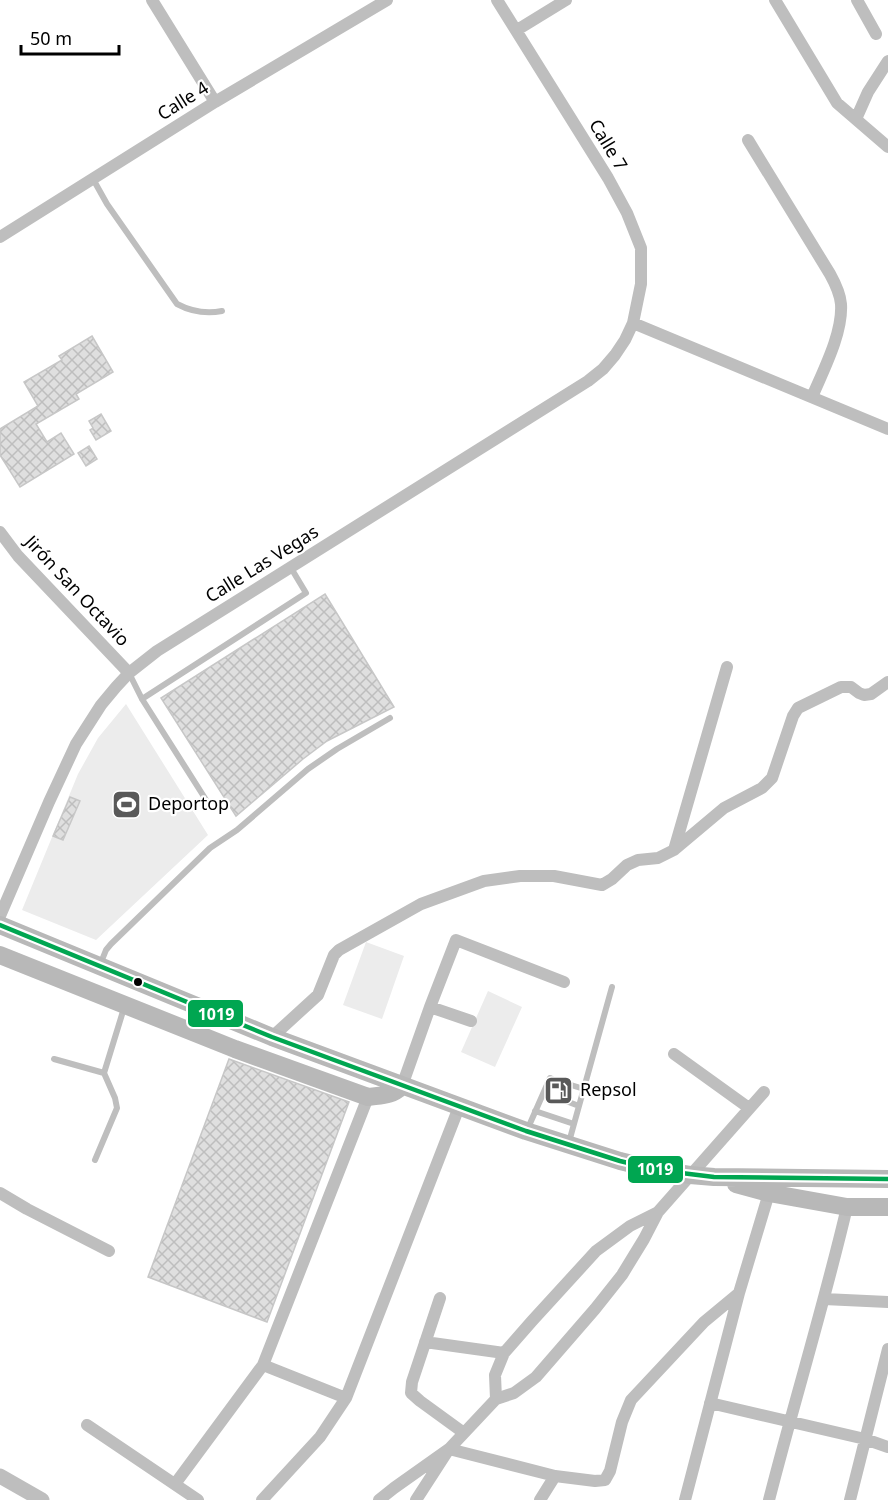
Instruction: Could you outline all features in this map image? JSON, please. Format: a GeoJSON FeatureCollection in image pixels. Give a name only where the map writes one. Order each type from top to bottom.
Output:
{"type":"FeatureCollection","features":[{"type":"Feature","properties":{"kind":"main road"},"geometry":{"type":"LineString","coordinates":[[0,925],[272,1037],[568,1146],[620,1161],[657,1170],[714,1177],[888,1179]]}},
{"type":"Feature","properties":{"kind":"main road"},"geometry":{"type":"LineString","coordinates":[[0,955],[235,1048],[369,1097],[395,1092],[402,1086]]}},
{"type":"Feature","properties":{"kind":"main road"},"geometry":{"type":"LineString","coordinates":[[714,1177],[769,1193],[847,1207],[888,1207]]}},
{"type":"Feature","properties":{"kind":"street"},"geometry":{"type":"LineString","coordinates":[[152,0],[215,102]]}},
{"type":"Feature","properties":{"kind":"street","name":"Calle 4"},"geometry":{"type":"LineString","coordinates":[[0,237],[215,102],[387,0]]}},
{"type":"Feature","properties":{"kind":"street","name":"Calle 7"},"geometry":{"type":"LineString","coordinates":[[497,0],[608,178],[627,213],[641,248],[641,284],[633,322]]}},
{"type":"Feature","properties":{"kind":"street"},"geometry":{"type":"LineString","coordinates":[[517,30],[566,0]]}},
{"type":"Feature","properties":{"kind":"street"},"geometry":{"type":"LineString","coordinates":[[776,0],[837,103],[888,147]]}},
{"type":"Feature","properties":{"kind":"street"},"geometry":{"type":"LineString","coordinates":[[857,0],[876,34]]}},
{"type":"Feature","properties":{"kind":"street"},"geometry":{"type":"LineString","coordinates":[[856,119],[868,92],[888,60]]}},
{"type":"Feature","properties":{"kind":"street"},"geometry":{"type":"LineString","coordinates":[[748,140],[830,274],[841,304],[836,334],[812,397]]}},
{"type":"Feature","properties":{"kind":"street"},"geometry":{"type":"LineString","coordinates":[[633,322],[888,429]]}},
{"type":"Feature","properties":{"kind":"street","name":"Calle Las Vegas"},"geometry":{"type":"LineString","coordinates":[[0,916],[76,744],[101,705],[129,673],[156,651],[588,381],[615,355],[633,322]]}},
{"type":"Feature","properties":{"kind":"street","name":"Jirón San Octavio"},"geometry":{"type":"LineString","coordinates":[[0,532],[18,556],[129,673]]}},
{"type":"Feature","properties":{"kind":"street"},"geometry":{"type":"LineString","coordinates":[[674,850],[727,667]]}},
{"type":"Feature","properties":{"kind":"street"},"geometry":{"type":"LineString","coordinates":[[272,1037],[318,995],[334,955],[339,950],[421,904],[484,881],[520,876],[554,876],[602,885],[627,865],[638,860],[658,858],[674,850],[724,808],[762,788],[772,778],[793,716],[798,708],[840,687],[851,687],[859,693],[871,694],[888,682]]}},
{"type":"Feature","properties":{"kind":"street"},"geometry":{"type":"LineString","coordinates":[[402,1086],[456,940],[564,982]]}},
{"type":"Feature","properties":{"kind":"street"},"geometry":{"type":"LineString","coordinates":[[430,1007],[471,1021]]}},
{"type":"Feature","properties":{"kind":"street"},"geometry":{"type":"LineString","coordinates":[[674,1054],[749,1108]]}},
{"type":"Feature","properties":{"kind":"street"},"geometry":{"type":"LineString","coordinates":[[416,1500],[449,1449],[496,1399],[514,1393],[536,1377],[595,1309],[621,1275],[658,1212],[764,1092]]}},
{"type":"Feature","properties":{"kind":"street"},"geometry":{"type":"LineString","coordinates":[[176,1484],[263,1365],[369,1097]]}},
{"type":"Feature","properties":{"kind":"street"},"geometry":{"type":"LineString","coordinates":[[261,1500],[320,1437],[346,1398],[459,1107]]}},
{"type":"Feature","properties":{"kind":"street"},"geometry":{"type":"LineString","coordinates":[[0,1193],[109,1251]]}},
{"type":"Feature","properties":{"kind":"street"},"geometry":{"type":"LineString","coordinates":[[685,1500],[738,1293],[769,1193]]}},
{"type":"Feature","properties":{"kind":"street"},"geometry":{"type":"LineString","coordinates":[[769,1500],[847,1207]]}},
{"type":"Feature","properties":{"kind":"street"},"geometry":{"type":"LineString","coordinates":[[496,1399],[495,1375],[504,1353],[596,1251],[630,1226],[658,1212]]}},
{"type":"Feature","properties":{"kind":"street"},"geometry":{"type":"LineString","coordinates":[[380,1500],[449,1449],[555,1476],[605,1480],[610,1471],[622,1422],[631,1400],[704,1322],[738,1293]]}},
{"type":"Feature","properties":{"kind":"street"},"geometry":{"type":"LineString","coordinates":[[440,1298],[412,1382],[411,1393],[464,1433]]}},
{"type":"Feature","properties":{"kind":"street"},"geometry":{"type":"LineString","coordinates":[[824,1299],[888,1302]]}},
{"type":"Feature","properties":{"kind":"street"},"geometry":{"type":"LineString","coordinates":[[425,1342],[504,1353]]}},
{"type":"Feature","properties":{"kind":"street"},"geometry":{"type":"LineString","coordinates":[[850,1500],[888,1349]]}},
{"type":"Feature","properties":{"kind":"street"},"geometry":{"type":"LineString","coordinates":[[263,1365],[346,1398]]}},
{"type":"Feature","properties":{"kind":"street"},"geometry":{"type":"LineString","coordinates":[[710,1403],[866,1439],[888,1447]]}},
{"type":"Feature","properties":{"kind":"street"},"geometry":{"type":"LineString","coordinates":[[87,1425],[198,1500]]}},
{"type":"Feature","properties":{"kind":"street"},"geometry":{"type":"LineString","coordinates":[[0,1476],[42,1500]]}},
{"type":"Feature","properties":{"kind":"street"},"geometry":{"type":"LineString","coordinates":[[540,1500],[555,1476]]}},
{"type":"Feature","properties":{"kind":"lane"},"geometry":{"type":"LineString","coordinates":[[93,178],[107,204],[177,304],[200,313],[222,311]]}},
{"type":"Feature","properties":{"kind":"lane"},"geometry":{"type":"LineString","coordinates":[[142,699],[306,593],[290,567]]}},
{"type":"Feature","properties":{"kind":"lane"},"geometry":{"type":"LineString","coordinates":[[129,673],[142,699],[208,803]]}},
{"type":"Feature","properties":{"kind":"lane"},"geometry":{"type":"LineString","coordinates":[[99,965],[111,944],[210,848],[237,830],[308,769],[390,718]]}},
{"type":"Feature","properties":{"kind":"lane"},"geometry":{"type":"LineString","coordinates":[[568,1146],[612,987]]}},
{"type":"Feature","properties":{"kind":"lane"},"geometry":{"type":"LineString","coordinates":[[95,1160],[117,1108],[104,1073],[125,1005]]}},
{"type":"Feature","properties":{"kind":"lane"},"geometry":{"type":"LineString","coordinates":[[54,1059],[104,1073]]}},
{"type":"Feature","properties":{"kind":"lane"},"geometry":{"type":"LineString","coordinates":[[526,1131],[545,1095],[550,1078],[552,1079]]}},
{"type":"Feature","properties":{"kind":"lane"},"geometry":{"type":"LineString","coordinates":[[571,1085],[584,1089]]}},
{"type":"Feature","properties":{"kind":"lane"},"geometry":{"type":"LineString","coordinates":[[566,1101],[579,1106]]}},
{"type":"Feature","properties":{"kind":"lane"},"geometry":{"type":"LineString","coordinates":[[535,1111],[574,1124]]}},
{"type":"Feature","properties":{"kind":"shaded area","name":"Deportop"},"geometry":{"type":"Polygon","coordinates":[[[126,704],[208,835],[96,940],[22,910],[78,774],[98,738],[126,704]]]}},
{"type":"Feature","properties":{"kind":"shaded area"},"geometry":{"type":"Polygon","coordinates":[[[366,942],[404,956],[382,1019],[343,1005],[366,942]]]}},
{"type":"Feature","properties":{"kind":"shaded area"},"geometry":{"type":"Polygon","coordinates":[[[488,991],[522,1007],[495,1067],[461,1052],[488,991]]]}},
{"type":"Feature","properties":{"kind":"building"},"geometry":{"type":"Polygon","coordinates":[[[92,336],[113,372],[76,394],[79,399],[36,424],[47,442],[61,433],[74,454],[20,487],[0,455],[0,429],[38,406],[24,382],[62,360],[59,356],[92,336]]]}},
{"type":"Feature","properties":{"kind":"building"},"geometry":{"type":"Polygon","coordinates":[[[101,414],[111,431],[96,440],[90,430],[93,428],[89,421],[101,414]]]}},
{"type":"Feature","properties":{"kind":"building"},"geometry":{"type":"Polygon","coordinates":[[[89,446],[97,459],[86,466],[78,453],[89,446]]]}},
{"type":"Feature","properties":{"kind":"building"},"geometry":{"type":"Polygon","coordinates":[[[325,594],[394,707],[327,741],[236,816],[161,698],[325,594]]]}},
{"type":"Feature","properties":{"kind":"building"},"geometry":{"type":"Polygon","coordinates":[[[70,797],[80,801],[63,840],[53,836],[70,797]]]}},
{"type":"Feature","properties":{"kind":"building"},"geometry":{"type":"Polygon","coordinates":[[[229,1059],[349,1102],[267,1322],[148,1277],[229,1059]]]}},
{"type":"Feature","properties":{"kind":"transit line","name":"1019"},"geometry":{"type":"LineString","coordinates":[[0,925],[272,1037],[526,1131],[620,1161],[657,1170],[714,1177],[888,1179]]}},
{"type":"Feature","properties":{"kind":"place","name":"Deportop"},"geometry":{"type":"Point","coordinates":[127,804]}},
{"type":"Feature","properties":{"kind":"place","name":"Repsol"},"geometry":{"type":"Point","coordinates":[559,1090]}}]}
